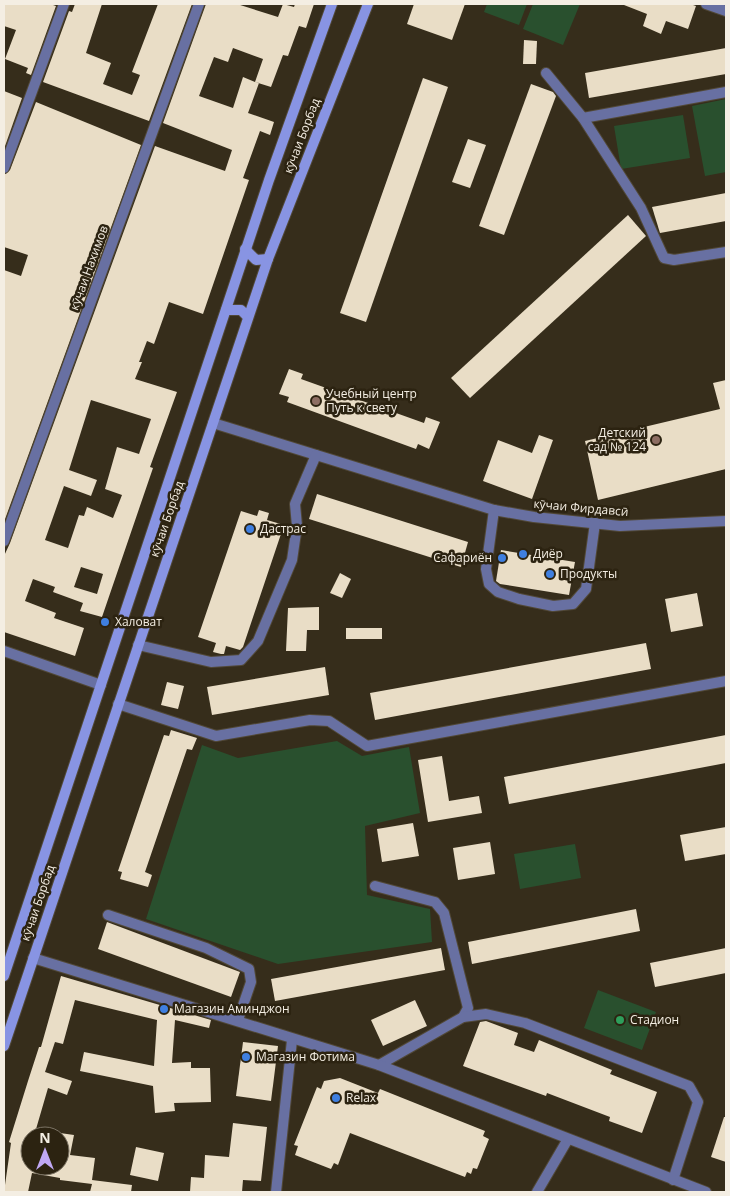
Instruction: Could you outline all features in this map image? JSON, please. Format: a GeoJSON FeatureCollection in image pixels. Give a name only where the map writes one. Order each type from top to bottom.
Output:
{"type":"FeatureCollection","features":[{"type":"Feature","properties":{"kind":"main road","name":"кӯчаи Борбад"},"geometry":{"type":"LineString","coordinates":[[4,976],[245,249],[332,4]]}},
{"type":"Feature","properties":{"kind":"main road","name":"кӯчаи Борбад"},"geometry":{"type":"LineString","coordinates":[[4,1046],[268,259],[368,4]]}},
{"type":"Feature","properties":{"kind":"main road"},"geometry":{"type":"LineString","coordinates":[[245,249],[256,260],[268,259]]}},
{"type":"Feature","properties":{"kind":"main road"},"geometry":{"type":"LineString","coordinates":[[226,310],[241,310],[248,317]]}},
{"type":"Feature","properties":{"kind":"street"},"geometry":{"type":"LineString","coordinates":[[4,168],[64,4]]}},
{"type":"Feature","properties":{"kind":"street","name":"кӯчаи Нахимов"},"geometry":{"type":"LineString","coordinates":[[4,541],[199,4]]}},
{"type":"Feature","properties":{"kind":"street"},"geometry":{"type":"LineString","coordinates":[[706,4],[726,11]]}},
{"type":"Feature","properties":{"kind":"street"},"geometry":{"type":"LineString","coordinates":[[546,73],[583,118],[641,208],[664,258],[674,260],[726,252]]}},
{"type":"Feature","properties":{"kind":"street"},"geometry":{"type":"LineString","coordinates":[[583,118],[726,92]]}},
{"type":"Feature","properties":{"kind":"street","name":"кӯчаи Фирдавсӣ"},"geometry":{"type":"LineString","coordinates":[[213,423],[494,510],[534,517],[620,526],[726,521]]}},
{"type":"Feature","properties":{"kind":"street"},"geometry":{"type":"LineString","coordinates":[[138,645],[211,662],[241,660],[258,641],[292,560],[298,526],[296,504],[316,455]]}},
{"type":"Feature","properties":{"kind":"street"},"geometry":{"type":"LineString","coordinates":[[494,510],[486,569],[489,584],[498,592],[553,606],[573,604],[586,589],[595,523]]}},
{"type":"Feature","properties":{"kind":"street"},"geometry":{"type":"LineString","coordinates":[[4,650],[101,685]]}},
{"type":"Feature","properties":{"kind":"street"},"geometry":{"type":"LineString","coordinates":[[118,704],[216,736],[310,720],[329,721],[367,746],[726,681]]}},
{"type":"Feature","properties":{"kind":"street"},"geometry":{"type":"LineString","coordinates":[[375,886],[435,902],[444,913],[468,1008],[463,1017]]}},
{"type":"Feature","properties":{"kind":"street"},"geometry":{"type":"LineString","coordinates":[[108,915],[206,948],[249,969],[251,982],[238,1020]]}},
{"type":"Feature","properties":{"kind":"street"},"geometry":{"type":"LineString","coordinates":[[33,958],[238,1020],[292,1040],[379,1065],[706,1192]]}},
{"type":"Feature","properties":{"kind":"street"},"geometry":{"type":"LineString","coordinates":[[379,1065],[463,1017],[486,1014],[525,1023],[689,1086],[698,1102],[673,1180]]}},
{"type":"Feature","properties":{"kind":"street"},"geometry":{"type":"LineString","coordinates":[[276,1192],[292,1040]]}},
{"type":"Feature","properties":{"kind":"street"},"geometry":{"type":"LineString","coordinates":[[537,1192],[568,1139]]}},
{"type":"Feature","properties":{"kind":"green space"},"geometry":{"type":"Polygon","coordinates":[[[487,4],[527,4],[519,25],[484,12],[487,4]]]}},
{"type":"Feature","properties":{"kind":"green space"},"geometry":{"type":"Polygon","coordinates":[[[533,4],[580,4],[563,45],[523,29],[533,4]]]}},
{"type":"Feature","properties":{"kind":"green space"},"geometry":{"type":"Polygon","coordinates":[[[726,99],[726,172],[705,176],[692,106],[726,99]]]}},
{"type":"Feature","properties":{"kind":"green space"},"geometry":{"type":"Polygon","coordinates":[[[683,115],[690,158],[621,169],[614,126],[683,115]]]}},
{"type":"Feature","properties":{"kind":"green space"},"geometry":{"type":"Polygon","coordinates":[[[337,741],[362,756],[409,747],[420,813],[365,826],[367,895],[430,909],[432,942],[278,964],[146,919],[202,745],[238,758],[337,741]]]}},
{"type":"Feature","properties":{"kind":"green space"},"geometry":{"type":"Polygon","coordinates":[[[575,844],[581,878],[520,889],[514,854],[575,844]]]}},
{"type":"Feature","properties":{"kind":"green space","name":"Стадион"},"geometry":{"type":"Polygon","coordinates":[[[598,990],[656,1012],[642,1050],[584,1028],[598,990]]]}},
{"type":"Feature","properties":{"kind":"building"},"geometry":{"type":"Polygon","coordinates":[[[4,4],[50,4],[56,6],[31,75],[26,73],[28,68],[5,59],[16,30],[4,26],[4,4]]]}},
{"type":"Feature","properties":{"kind":"building"},"geometry":{"type":"Polygon","coordinates":[[[75,4],[102,4],[86,53],[111,63],[103,84],[132,95],[140,75],[132,72],[158,4],[192,4],[149,121],[43,82],[69,11],[72,12],[75,4]]]}},
{"type":"Feature","properties":{"kind":"building"},"geometry":{"type":"Polygon","coordinates":[[[206,4],[237,4],[278,17],[283,4],[294,7],[295,4],[314,4],[306,28],[299,26],[288,56],[283,55],[271,87],[259,83],[248,113],[274,122],[270,135],[260,131],[243,178],[249,180],[203,314],[169,302],[154,344],[147,341],[139,362],[142,362],[135,379],[177,392],[150,467],[153,468],[102,617],[80,611],[83,603],[53,592],[55,587],[33,579],[25,601],[56,613],[54,618],[84,628],[75,656],[4,632],[4,556],[155,146],[225,171],[232,150],[163,123],[206,4]],[[233,48],[228,62],[214,57],[199,96],[233,108],[243,77],[255,82],[263,59],[233,48]],[[91,400],[69,470],[97,480],[91,496],[64,486],[45,540],[68,548],[79,515],[84,516],[87,507],[113,518],[122,495],[105,489],[117,447],[139,454],[151,419],[91,400]],[[81,567],[74,587],[97,594],[103,574],[81,567]]]}},
{"type":"Feature","properties":{"kind":"building"},"geometry":{"type":"Polygon","coordinates":[[[414,4],[465,4],[452,40],[407,24],[414,4]]]}},
{"type":"Feature","properties":{"kind":"building"},"geometry":{"type":"Polygon","coordinates":[[[690,4],[696,6],[688,29],[666,21],[661,34],[643,26],[647,14],[624,5],[690,4]]]}},
{"type":"Feature","properties":{"kind":"building"},"geometry":{"type":"Polygon","coordinates":[[[524,40],[537,41],[536,64],[523,64],[524,40]]]}},
{"type":"Feature","properties":{"kind":"building"},"geometry":{"type":"Polygon","coordinates":[[[726,48],[726,74],[589,98],[585,73],[726,48]]]}},
{"type":"Feature","properties":{"kind":"building"},"geometry":{"type":"Polygon","coordinates":[[[423,78],[448,87],[366,322],[340,313],[423,78]]]}},
{"type":"Feature","properties":{"kind":"building"},"geometry":{"type":"Polygon","coordinates":[[[531,84],[553,92],[556,96],[504,235],[479,226],[531,84]]]}},
{"type":"Feature","properties":{"kind":"building"},"geometry":{"type":"Polygon","coordinates":[[[4,91],[22,98],[4,149],[4,91]]]}},
{"type":"Feature","properties":{"kind":"building"},"geometry":{"type":"Polygon","coordinates":[[[36,102],[141,145],[4,522],[4,270],[21,276],[28,255],[4,247],[4,175],[10,170],[36,102]]]}},
{"type":"Feature","properties":{"kind":"building"},"geometry":{"type":"Polygon","coordinates":[[[468,139],[486,145],[470,188],[452,182],[468,139]]]}},
{"type":"Feature","properties":{"kind":"building"},"geometry":{"type":"Polygon","coordinates":[[[726,193],[726,221],[660,233],[652,207],[726,193]]]}},
{"type":"Feature","properties":{"kind":"building"},"geometry":{"type":"Polygon","coordinates":[[[628,215],[646,236],[470,398],[451,378],[628,215]]]}},
{"type":"Feature","properties":{"kind":"building"},"geometry":{"type":"Polygon","coordinates":[[[289,369],[303,374],[301,379],[424,423],[426,417],[440,422],[429,449],[418,444],[416,449],[287,402],[289,397],[279,394],[289,369]]]}},
{"type":"Feature","properties":{"kind":"building"},"geometry":{"type":"Polygon","coordinates":[[[726,380],[726,469],[598,500],[585,441],[720,409],[713,383],[726,380]]]}},
{"type":"Feature","properties":{"kind":"building"},"geometry":{"type":"Polygon","coordinates":[[[539,435],[553,440],[532,499],[483,481],[498,440],[532,453],[539,435]]]}},
{"type":"Feature","properties":{"kind":"building"},"geometry":{"type":"Polygon","coordinates":[[[317,494],[468,542],[461,567],[309,519],[317,494]]]}},
{"type":"Feature","properties":{"kind":"building"},"geometry":{"type":"Polygon","coordinates":[[[259,510],[269,513],[267,520],[284,525],[243,647],[240,650],[226,646],[224,654],[213,652],[216,643],[198,637],[241,511],[257,516],[259,510]]]}},
{"type":"Feature","properties":{"kind":"building"},"geometry":{"type":"Polygon","coordinates":[[[501,550],[575,562],[569,595],[500,584],[496,581],[501,550]]]}},
{"type":"Feature","properties":{"kind":"building"},"geometry":{"type":"Polygon","coordinates":[[[340,573],[351,579],[342,598],[330,593],[340,573]]]}},
{"type":"Feature","properties":{"kind":"building"},"geometry":{"type":"Polygon","coordinates":[[[697,593],[703,626],[671,632],[665,599],[697,593]]]}},
{"type":"Feature","properties":{"kind":"building"},"geometry":{"type":"Polygon","coordinates":[[[319,607],[319,630],[307,630],[306,651],[286,651],[288,608],[319,607]]]}},
{"type":"Feature","properties":{"kind":"building"},"geometry":{"type":"Polygon","coordinates":[[[346,628],[382,628],[382,639],[346,639],[346,628]]]}},
{"type":"Feature","properties":{"kind":"building"},"geometry":{"type":"Polygon","coordinates":[[[646,643],[651,669],[375,720],[370,693],[646,643]]]}},
{"type":"Feature","properties":{"kind":"building"},"geometry":{"type":"Polygon","coordinates":[[[325,667],[329,695],[212,715],[207,687],[325,667]]]}},
{"type":"Feature","properties":{"kind":"building"},"geometry":{"type":"Polygon","coordinates":[[[167,682],[184,686],[178,709],[161,705],[167,682]]]}},
{"type":"Feature","properties":{"kind":"building"},"geometry":{"type":"Polygon","coordinates":[[[171,730],[197,738],[192,750],[187,749],[145,872],[152,875],[148,887],[120,879],[122,872],[118,871],[164,735],[169,736],[171,730]]]}},
{"type":"Feature","properties":{"kind":"building"},"geometry":{"type":"Polygon","coordinates":[[[726,735],[726,763],[509,804],[504,777],[726,735]]]}},
{"type":"Feature","properties":{"kind":"building"},"geometry":{"type":"Polygon","coordinates":[[[442,756],[449,801],[479,796],[482,813],[428,822],[418,760],[442,756]]]}},
{"type":"Feature","properties":{"kind":"building"},"geometry":{"type":"Polygon","coordinates":[[[413,823],[419,856],[382,862],[377,829],[413,823]]]}},
{"type":"Feature","properties":{"kind":"building"},"geometry":{"type":"Polygon","coordinates":[[[726,827],[726,854],[685,861],[680,835],[726,827]]]}},
{"type":"Feature","properties":{"kind":"building"},"geometry":{"type":"Polygon","coordinates":[[[490,842],[495,874],[458,880],[453,848],[490,842]]]}},
{"type":"Feature","properties":{"kind":"building"},"geometry":{"type":"Polygon","coordinates":[[[636,909],[640,931],[472,964],[468,942],[636,909]]]}},
{"type":"Feature","properties":{"kind":"building"},"geometry":{"type":"Polygon","coordinates":[[[107,922],[240,972],[231,997],[98,949],[107,922]]]}},
{"type":"Feature","properties":{"kind":"building"},"geometry":{"type":"Polygon","coordinates":[[[441,948],[445,970],[275,1001],[271,979],[441,948]]]}},
{"type":"Feature","properties":{"kind":"building"},"geometry":{"type":"Polygon","coordinates":[[[726,948],[726,973],[655,987],[650,963],[726,948]]]}},
{"type":"Feature","properties":{"kind":"building"},"geometry":{"type":"Polygon","coordinates":[[[61,976],[211,1020],[209,1028],[175,1020],[172,1063],[191,1062],[191,1068],[210,1068],[211,1102],[174,1103],[175,1111],[155,1113],[153,1086],[80,1071],[84,1052],[154,1066],[157,1020],[75,1000],[63,1044],[55,1042],[45,1072],[72,1081],[67,1095],[48,1088],[37,1126],[20,1126],[20,1176],[31,1176],[28,1192],[4,1192],[11,1143],[9,1142],[39,1047],[41,1047],[61,976]]]}},
{"type":"Feature","properties":{"kind":"building"},"geometry":{"type":"Polygon","coordinates":[[[415,1000],[427,1026],[383,1046],[371,1020],[415,1000]]]}},
{"type":"Feature","properties":{"kind":"building"},"geometry":{"type":"Polygon","coordinates":[[[486,1021],[518,1033],[514,1045],[534,1052],[539,1040],[612,1070],[610,1074],[657,1092],[642,1133],[609,1121],[610,1117],[547,1093],[546,1096],[463,1066],[480,1022],[486,1021]]]}},
{"type":"Feature","properties":{"kind":"building"},"geometry":{"type":"Polygon","coordinates":[[[243,1042],[278,1046],[271,1101],[236,1096],[243,1042]]]}},
{"type":"Feature","properties":{"kind":"building"},"geometry":{"type":"Polygon","coordinates":[[[340,1078],[378,1093],[380,1089],[485,1131],[483,1136],[489,1139],[477,1169],[473,1168],[471,1174],[467,1172],[465,1177],[350,1133],[338,1165],[334,1163],[331,1169],[295,1155],[298,1146],[294,1145],[317,1087],[321,1089],[324,1081],[340,1078]]]}},
{"type":"Feature","properties":{"kind":"building"},"geometry":{"type":"Polygon","coordinates":[[[724,1117],[726,1117],[726,1162],[711,1157],[724,1117]]]}},
{"type":"Feature","properties":{"kind":"building"},"geometry":{"type":"Polygon","coordinates":[[[233,1123],[267,1127],[261,1181],[243,1180],[242,1192],[190,1192],[191,1177],[204,1178],[205,1155],[229,1157],[233,1123]]]}},
{"type":"Feature","properties":{"kind":"building"},"geometry":{"type":"Polygon","coordinates":[[[70,1134],[74,1135],[70,1155],[70,1134]]]}},
{"type":"Feature","properties":{"kind":"building"},"geometry":{"type":"Polygon","coordinates":[[[136,1147],[164,1153],[158,1181],[130,1175],[136,1147]]]}},
{"type":"Feature","properties":{"kind":"building"},"geometry":{"type":"Polygon","coordinates":[[[70,1155],[95,1158],[92,1180],[132,1185],[131,1192],[90,1192],[92,1184],[60,1180],[60,1178],[49,1176],[70,1176],[70,1155]]]}},
{"type":"Feature","properties":{"kind":"place","name":"Учебный центр Путь к свету"},"geometry":{"type":"Point","coordinates":[316,401]}},
{"type":"Feature","properties":{"kind":"place","name":"Детский сад № 124"},"geometry":{"type":"Point","coordinates":[656,440]}},
{"type":"Feature","properties":{"kind":"place","name":"Дастрас"},"geometry":{"type":"Point","coordinates":[250,529]}},
{"type":"Feature","properties":{"kind":"place","name":"Диëр"},"geometry":{"type":"Point","coordinates":[523,554]}},
{"type":"Feature","properties":{"kind":"place","name":"Сафариëн"},"geometry":{"type":"Point","coordinates":[502,558]}},
{"type":"Feature","properties":{"kind":"place","name":"Продукты"},"geometry":{"type":"Point","coordinates":[550,574]}},
{"type":"Feature","properties":{"kind":"place","name":"Халоват"},"geometry":{"type":"Point","coordinates":[105,622]}},
{"type":"Feature","properties":{"kind":"place","name":"Магазин Аминджон"},"geometry":{"type":"Point","coordinates":[164,1009]}},
{"type":"Feature","properties":{"kind":"place","name":"Стадион"},"geometry":{"type":"Point","coordinates":[620,1020]}},
{"type":"Feature","properties":{"kind":"place","name":"Магазин Фотима"},"geometry":{"type":"Point","coordinates":[246,1057]}},
{"type":"Feature","properties":{"kind":"place","name":"Relax"},"geometry":{"type":"Point","coordinates":[336,1098]}}]}
